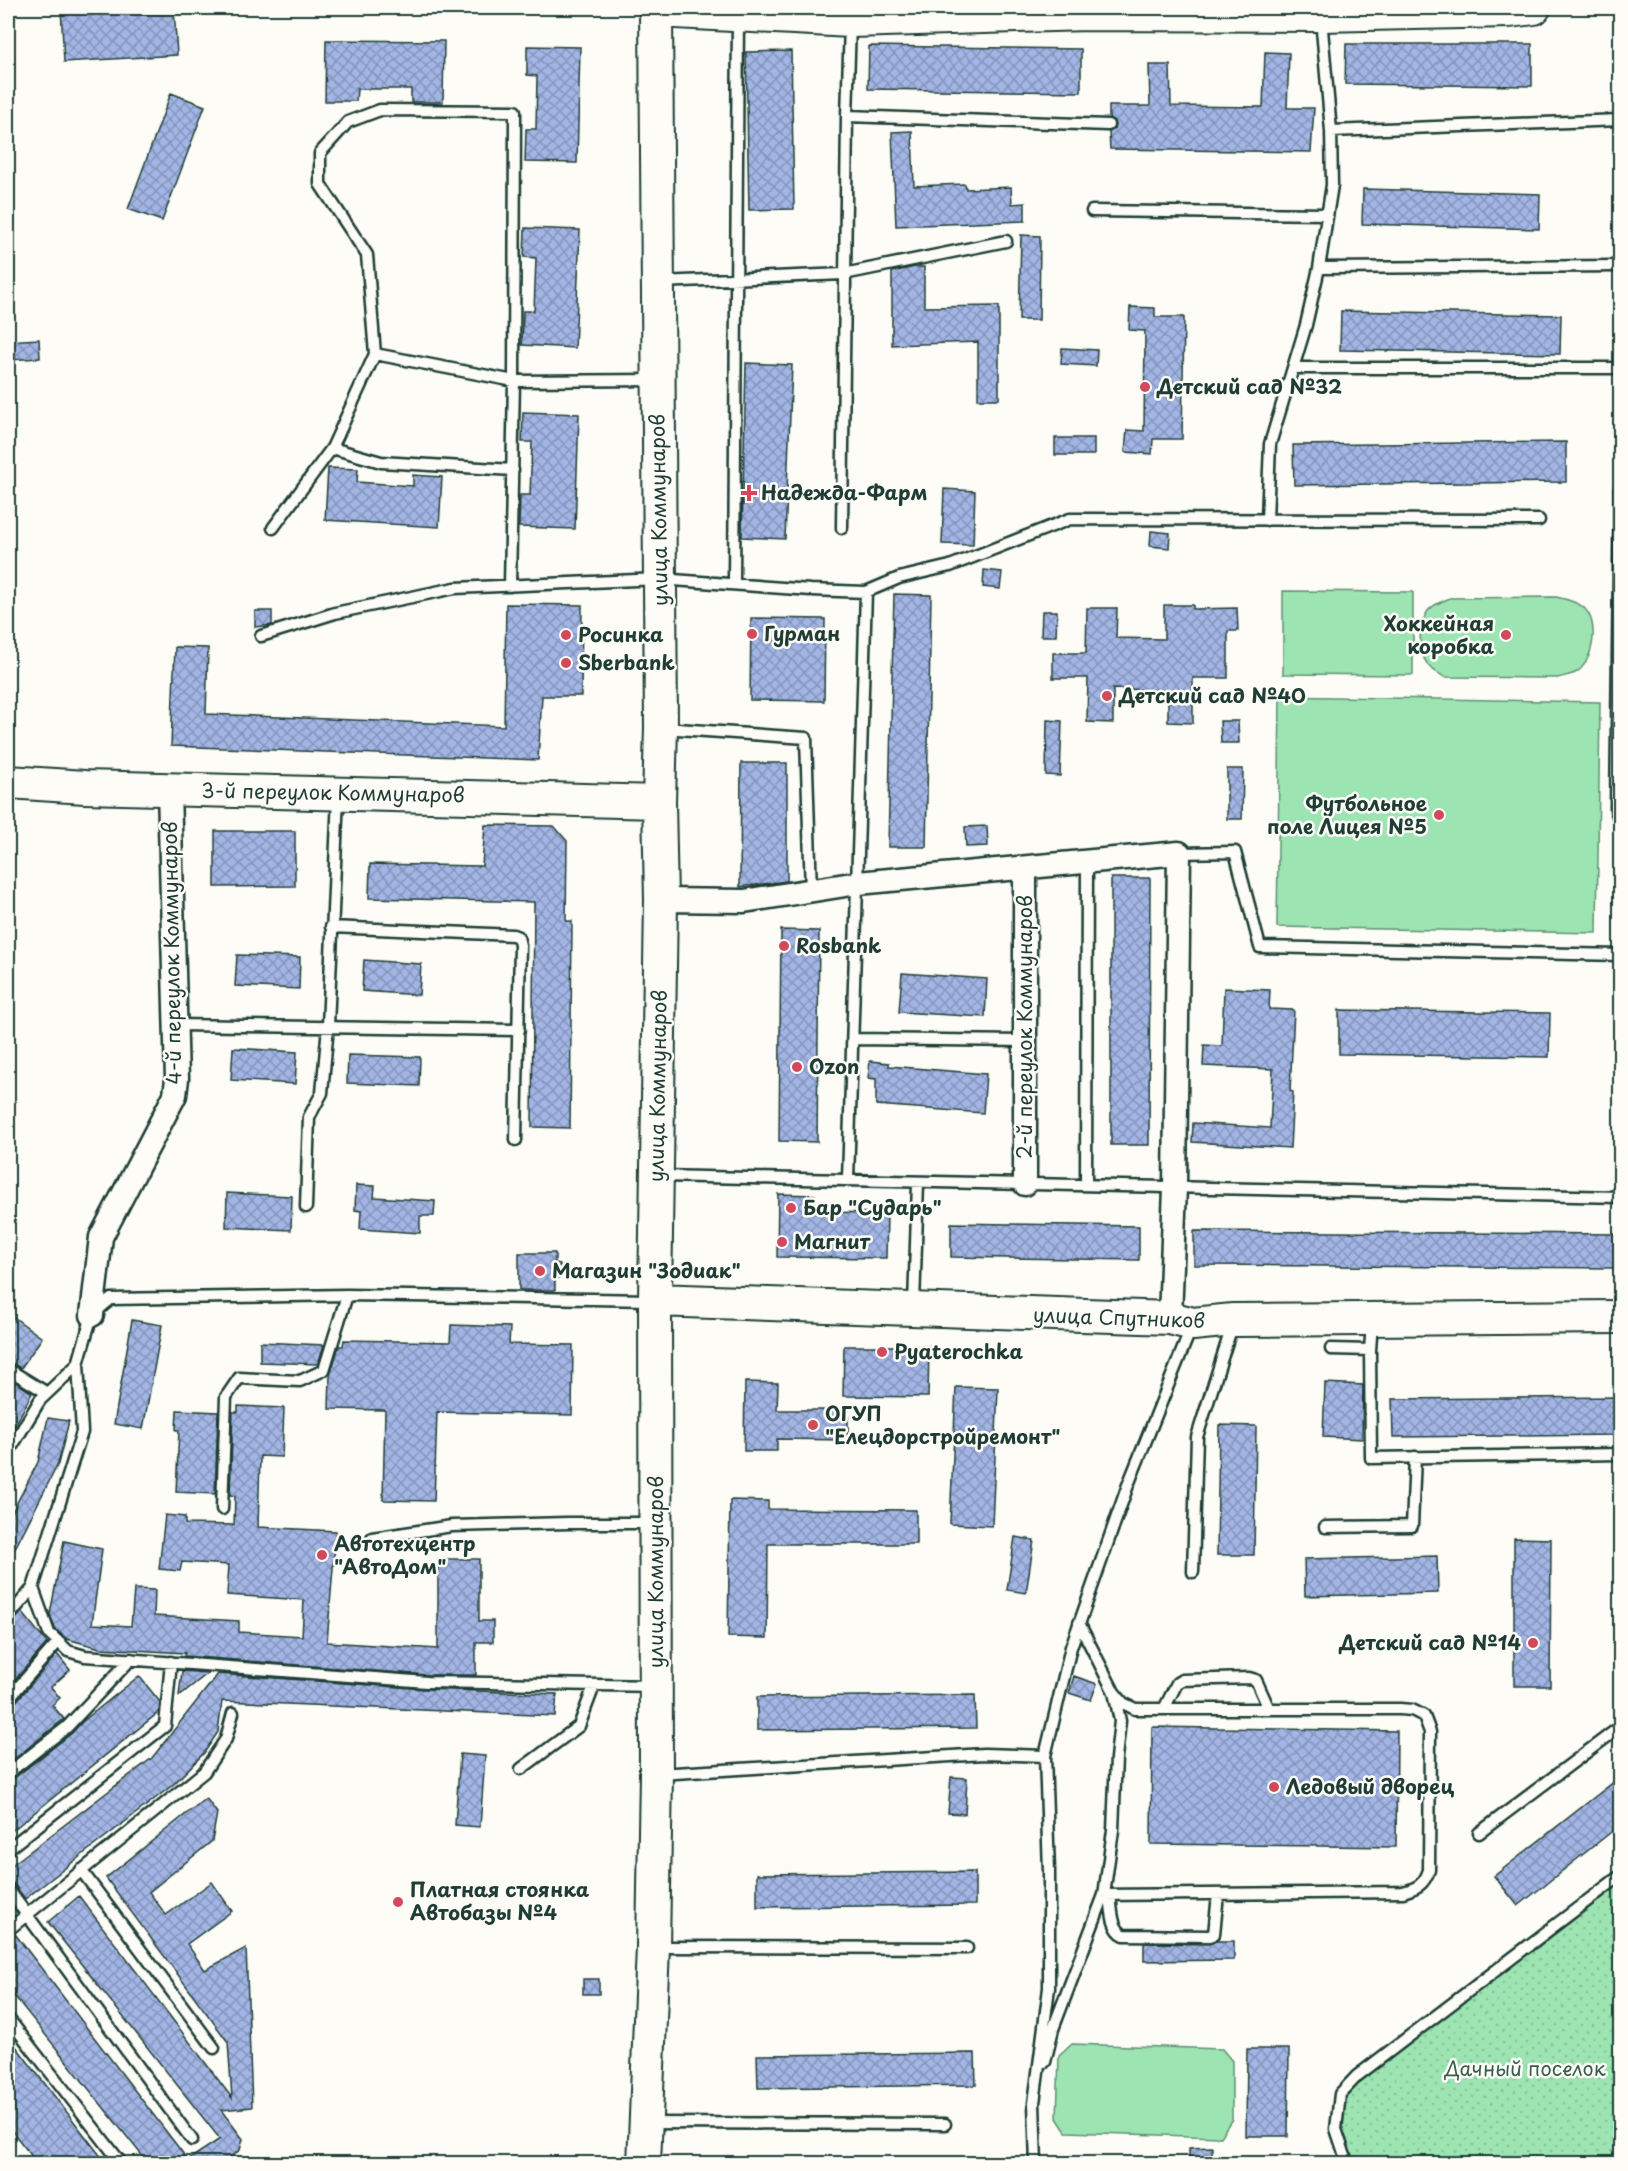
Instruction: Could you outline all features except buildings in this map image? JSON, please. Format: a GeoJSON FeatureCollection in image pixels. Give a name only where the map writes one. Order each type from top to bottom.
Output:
{"type":"FeatureCollection","features":[{"type":"Feature","properties":{"kind":"street"},"geometry":{"type":"LineString","coordinates":[[656,9],[738,16],[851,21],[1088,11],[1509,11],[1534,8]]}},
{"type":"Feature","properties":{"kind":"street","name":"улица Коммунаров"},"geometry":{"type":"LineString","coordinates":[[644,2163],[653,1947],[656,1774],[655,1300],[661,900],[657,380],[660,282],[656,9]]}},
{"type":"Feature","properties":{"kind":"street","name":"3-й переулок Коммунаров"},"geometry":{"type":"LineString","coordinates":[[8,782],[86,787],[659,802]]}},
{"type":"Feature","properties":{"kind":"street","name":"4-й переулок Коммунаров"},"geometry":{"type":"LineString","coordinates":[[92,1315],[101,1237],[175,1095],[177,1079],[169,789]]}},
{"type":"Feature","properties":{"kind":"street"},"geometry":{"type":"LineString","coordinates":[[661,900],[744,901],[858,884],[1179,853],[1175,1187],[1181,1321]]}},
{"type":"Feature","properties":{"kind":"street","name":"2-й переулок Коммунаров"},"geometry":{"type":"LineString","coordinates":[[1025,869],[1025,1185]]}},
{"type":"Feature","properties":{"kind":"street","name":"улица Спутников"},"geometry":{"type":"LineString","coordinates":[[655,1300],[1181,1321],[1620,1317]]}},
{"type":"Feature","properties":{"kind":"lane"},"geometry":{"type":"LineString","coordinates":[[1267,520],[1270,444],[1306,325],[1319,268],[1332,185],[1331,131],[1308,12]]}},
{"type":"Feature","properties":{"kind":"lane"},"geometry":{"type":"LineString","coordinates":[[734,584],[738,16]]}},
{"type":"Feature","properties":{"kind":"lane"},"geometry":{"type":"LineString","coordinates":[[842,528],[844,274],[851,21]]}},
{"type":"Feature","properties":{"kind":"lane"},"geometry":{"type":"LineString","coordinates":[[273,528],[332,448],[375,354],[367,255],[320,184],[320,153],[348,122],[380,111],[515,111],[514,381],[510,586]]}},
{"type":"Feature","properties":{"kind":"lane"},"geometry":{"type":"LineString","coordinates":[[847,116],[1108,125]]}},
{"type":"Feature","properties":{"kind":"lane"},"geometry":{"type":"LineString","coordinates":[[1331,131],[1620,120]]}},
{"type":"Feature","properties":{"kind":"lane"},"geometry":{"type":"LineString","coordinates":[[1092,211],[1326,214]]}},
{"type":"Feature","properties":{"kind":"lane"},"geometry":{"type":"LineString","coordinates":[[660,282],[844,274],[1006,241]]}},
{"type":"Feature","properties":{"kind":"lane"},"geometry":{"type":"LineString","coordinates":[[1319,268],[1620,266]]}},
{"type":"Feature","properties":{"kind":"lane"},"geometry":{"type":"LineString","coordinates":[[375,354],[514,381],[657,380]]}},
{"type":"Feature","properties":{"kind":"lane"},"geometry":{"type":"LineString","coordinates":[[1293,368],[1620,368]]}},
{"type":"Feature","properties":{"kind":"lane"},"geometry":{"type":"LineString","coordinates":[[332,448],[381,462],[513,470]]}},
{"type":"Feature","properties":{"kind":"lane"},"geometry":{"type":"LineString","coordinates":[[1620,488],[1616,810],[1620,821]]}},
{"type":"Feature","properties":{"kind":"lane"},"geometry":{"type":"LineString","coordinates":[[261,636],[335,613],[455,588],[659,579],[811,591],[866,592],[899,578],[950,566],[1070,519],[1539,520]]}},
{"type":"Feature","properties":{"kind":"lane"},"geometry":{"type":"LineString","coordinates":[[848,1180],[866,592]]}},
{"type":"Feature","properties":{"kind":"lane"},"geometry":{"type":"LineString","coordinates":[[661,728],[806,738],[811,891]]}},
{"type":"Feature","properties":{"kind":"lane"},"geometry":{"type":"LineString","coordinates":[[306,1207],[309,1117],[322,1093],[328,1026],[338,792]]}},
{"type":"Feature","properties":{"kind":"lane"},"geometry":{"type":"LineString","coordinates":[[1179,853],[1235,852],[1260,947],[1620,955]]}},
{"type":"Feature","properties":{"kind":"lane"},"geometry":{"type":"LineString","coordinates":[[1086,1185],[1087,862]]}},
{"type":"Feature","properties":{"kind":"lane"},"geometry":{"type":"LineString","coordinates":[[331,927],[518,937],[520,945],[516,1140]]}},
{"type":"Feature","properties":{"kind":"lane"},"geometry":{"type":"LineString","coordinates":[[174,1025],[519,1030]]}},
{"type":"Feature","properties":{"kind":"lane"},"geometry":{"type":"LineString","coordinates":[[854,1039],[1026,1041]]}},
{"type":"Feature","properties":{"kind":"lane"},"geometry":{"type":"LineString","coordinates":[[657,1176],[1620,1197]]}},
{"type":"Feature","properties":{"kind":"lane"},"geometry":{"type":"LineString","coordinates":[[914,1310],[918,1183]]}},
{"type":"Feature","properties":{"kind":"lane"},"geometry":{"type":"LineString","coordinates":[[222,1509],[225,1397],[239,1378],[300,1381],[324,1370],[347,1295]]}},
{"type":"Feature","properties":{"kind":"lane"},"geometry":{"type":"LineString","coordinates":[[8,1617],[33,1588],[82,1432],[78,1364],[92,1315],[111,1299],[347,1295],[655,1300]]}},
{"type":"Feature","properties":{"kind":"lane"},"geometry":{"type":"LineString","coordinates":[[1372,1319],[1371,1458],[1620,1454]]}},
{"type":"Feature","properties":{"kind":"lane"},"geometry":{"type":"LineString","coordinates":[[1193,1572],[1197,1437],[1233,1320]]}},
{"type":"Feature","properties":{"kind":"lane"},"geometry":{"type":"LineString","coordinates":[[1036,2163],[1034,2103],[1049,1988],[1049,1870],[1045,1756],[1071,1647],[1128,1485],[1181,1321]]}},
{"type":"Feature","properties":{"kind":"lane"},"geometry":{"type":"LineString","coordinates":[[1331,1348],[1370,1350]]}},
{"type":"Feature","properties":{"kind":"lane"},"geometry":{"type":"LineString","coordinates":[[9,1447],[40,1400],[78,1364]]}},
{"type":"Feature","properties":{"kind":"lane"},"geometry":{"type":"LineString","coordinates":[[8,1369],[48,1393]]}},
{"type":"Feature","properties":{"kind":"lane"},"geometry":{"type":"LineString","coordinates":[[1325,1527],[1412,1526],[1415,1457]]}},
{"type":"Feature","properties":{"kind":"lane"},"geometry":{"type":"LineString","coordinates":[[372,1538],[452,1526],[568,1522],[656,1523]]}},
{"type":"Feature","properties":{"kind":"lane"},"geometry":{"type":"LineString","coordinates":[[33,1588],[49,1633],[68,1651],[85,1656],[427,1682],[656,1686]]}},
{"type":"Feature","properties":{"kind":"lane"},"geometry":{"type":"LineString","coordinates":[[1079,1623],[1114,1692],[1123,1703],[1135,1709],[1400,1709],[1412,1710],[1424,1716],[1430,1732],[1429,1870],[1425,1881],[1416,1889],[1403,1892],[1107,1895]]}},
{"type":"Feature","properties":{"kind":"lane"},"geometry":{"type":"LineString","coordinates":[[8,1699],[58,1642]]}},
{"type":"Feature","properties":{"kind":"lane"},"geometry":{"type":"LineString","coordinates":[[8,1773],[68,1727],[131,1659]]}},
{"type":"Feature","properties":{"kind":"lane"},"geometry":{"type":"LineString","coordinates":[[8,1849],[165,1726],[171,1662]]}},
{"type":"Feature","properties":{"kind":"lane"},"geometry":{"type":"LineString","coordinates":[[1164,1709],[1177,1683],[1182,1680],[1249,1678],[1256,1680],[1269,1709]]}},
{"type":"Feature","properties":{"kind":"lane"},"geometry":{"type":"LineString","coordinates":[[521,1769],[579,1726],[594,1686]]}},
{"type":"Feature","properties":{"kind":"lane"},"geometry":{"type":"LineString","coordinates":[[1034,2103],[1053,2029],[1107,1895],[1120,1721],[1114,1692]]}},
{"type":"Feature","properties":{"kind":"lane"},"geometry":{"type":"LineString","coordinates":[[8,1930],[204,1772],[226,1739],[233,1713]]}},
{"type":"Feature","properties":{"kind":"lane"},"geometry":{"type":"LineString","coordinates":[[1479,1833],[1620,1727]]}},
{"type":"Feature","properties":{"kind":"lane"},"geometry":{"type":"LineString","coordinates":[[656,1774],[984,1754],[1045,1756]]}},
{"type":"Feature","properties":{"kind":"lane"},"geometry":{"type":"LineString","coordinates":[[81,1870],[214,2048]]}},
{"type":"Feature","properties":{"kind":"lane"},"geometry":{"type":"LineString","coordinates":[[1351,2163],[1345,2156],[1336,2129],[1340,2094],[1357,2076],[1620,1876]]}},
{"type":"Feature","properties":{"kind":"lane"},"geometry":{"type":"LineString","coordinates":[[8,1889],[192,2140]]}},
{"type":"Feature","properties":{"kind":"lane"},"geometry":{"type":"LineString","coordinates":[[1107,1895],[1115,1928],[1119,1933],[1124,1935],[1209,1936],[1214,1934],[1218,1894]]}},
{"type":"Feature","properties":{"kind":"lane"},"geometry":{"type":"LineString","coordinates":[[653,1947],[967,1948]]}},
{"type":"Feature","properties":{"kind":"lane"},"geometry":{"type":"LineString","coordinates":[[8,2018],[122,2163]]}},
{"type":"Feature","properties":{"kind":"lane"},"geometry":{"type":"LineString","coordinates":[[646,2123],[945,2124]]}},
{"type":"Feature","properties":{"kind":"green space"},"geometry":{"type":"Polygon","coordinates":[[[1283,591],[1413,592],[1413,675],[1283,674],[1283,591]]]}},
{"type":"Feature","properties":{"kind":"green space","name":"Хоккейная коробка"},"geometry":{"type":"Polygon","coordinates":[[[1556,597],[1583,607],[1592,621],[1591,650],[1588,659],[1575,673],[1558,678],[1444,677],[1428,665],[1422,654],[1420,640],[1423,620],[1428,611],[1440,602],[1450,598],[1556,597]]]}},
{"type":"Feature","properties":{"kind":"green space","name":"Футбольное поле Лицея №5"},"geometry":{"type":"Polygon","coordinates":[[[1280,696],[1600,702],[1597,933],[1277,927],[1280,696]]]}},
{"type":"Feature","properties":{"kind":"green space","name":"Дачный поселок"},"geometry":{"type":"Polygon","coordinates":[[[1620,1876],[1620,2163],[1351,2163],[1336,2129],[1340,2094],[1620,1876]]]}},
{"type":"Feature","properties":{"kind":"green space"},"geometry":{"type":"Polygon","coordinates":[[[1072,2044],[1222,2049],[1232,2061],[1232,2119],[1220,2137],[1066,2132],[1057,2118],[1059,2056],[1072,2044]]]}},
{"type":"Feature","properties":{"kind":"place","name":"Детский сад №32"},"geometry":{"type":"Point","coordinates":[1145,387]}},
{"type":"Feature","properties":{"kind":"place","name":"Надежда-Фарм"},"geometry":{"type":"Point","coordinates":[749,493]}},
{"type":"Feature","properties":{"kind":"place","name":"Гурман"},"geometry":{"type":"Point","coordinates":[752,634]}},
{"type":"Feature","properties":{"kind":"place","name":"Росинка"},"geometry":{"type":"Point","coordinates":[566,635]}},
{"type":"Feature","properties":{"kind":"place","name":"Хоккейная коробка"},"geometry":{"type":"Point","coordinates":[1506,635]}},
{"type":"Feature","properties":{"kind":"place","name":"Sberbank"},"geometry":{"type":"Point","coordinates":[566,663]}},
{"type":"Feature","properties":{"kind":"place","name":"Детский сад №40"},"geometry":{"type":"Point","coordinates":[1107,696]}},
{"type":"Feature","properties":{"kind":"place","name":"Футбольное поле Лицея №5"},"geometry":{"type":"Point","coordinates":[1439,815]}},
{"type":"Feature","properties":{"kind":"place","name":"Rosbank"},"geometry":{"type":"Point","coordinates":[784,946]}},
{"type":"Feature","properties":{"kind":"place","name":"Ozon"},"geometry":{"type":"Point","coordinates":[797,1067]}},
{"type":"Feature","properties":{"kind":"place","name":"Бар \"Сударь\""},"geometry":{"type":"Point","coordinates":[791,1208]}},
{"type":"Feature","properties":{"kind":"place","name":"Магнит"},"geometry":{"type":"Point","coordinates":[782,1242]}},
{"type":"Feature","properties":{"kind":"place","name":"Магазин \"Зодиак\""},"geometry":{"type":"Point","coordinates":[540,1271]}},
{"type":"Feature","properties":{"kind":"place","name":"Pyaterochka"},"geometry":{"type":"Point","coordinates":[882,1352]}},
{"type":"Feature","properties":{"kind":"place","name":"ОГУП \"Елецдорстройремонт\""},"geometry":{"type":"Point","coordinates":[813,1425]}},
{"type":"Feature","properties":{"kind":"place","name":"Автотехцентр \"АвтоДом\""},"geometry":{"type":"Point","coordinates":[322,1555]}},
{"type":"Feature","properties":{"kind":"place","name":"Детский сад №14"},"geometry":{"type":"Point","coordinates":[1533,1643]}},
{"type":"Feature","properties":{"kind":"place","name":"Ледовый дворец"},"geometry":{"type":"Point","coordinates":[1274,1787]}},
{"type":"Feature","properties":{"kind":"place","name":"Платная стоянка Автобазы №4"},"geometry":{"type":"Point","coordinates":[398,1902]}}]}
